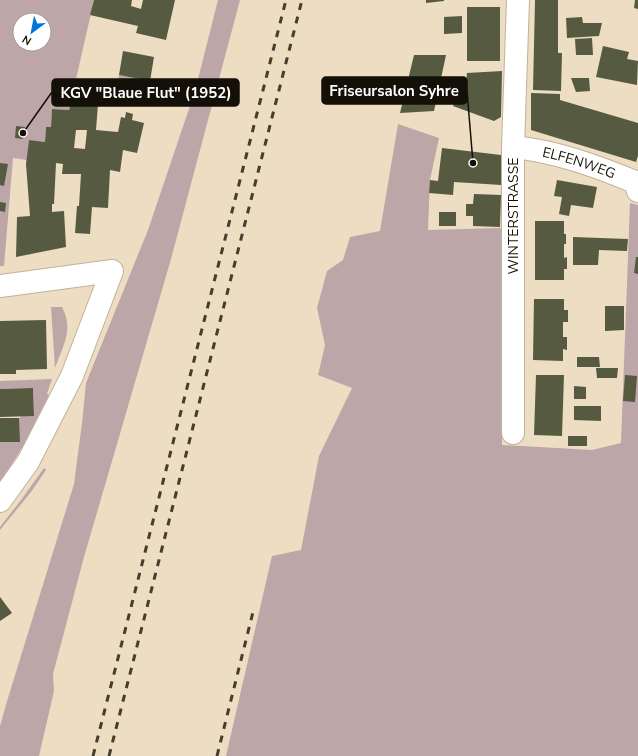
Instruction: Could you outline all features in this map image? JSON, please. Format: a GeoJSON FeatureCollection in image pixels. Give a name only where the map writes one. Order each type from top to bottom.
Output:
{"type":"FeatureCollection","features":[{"type":"Feature","properties":{"kind":"street","name":"WINTERSTRASSE"},"geometry":{"type":"LineString","coordinates":[[513,433],[513,147],[518,0]]}},
{"type":"Feature","properties":{"kind":"street","name":"ELFENWEG"},"geometry":{"type":"LineString","coordinates":[[513,147],[536,150],[580,162],[637,184]]}},
{"type":"Feature","properties":{"kind":"street"},"geometry":{"type":"LineString","coordinates":[[0,286],[112,271],[72,376],[28,462],[0,501]]}},
{"type":"Feature","properties":{"kind":"shaded area"},"geometry":{"type":"Polygon","coordinates":[[[0,0],[94,0],[69,110],[52,109],[51,127],[46,127],[45,142],[29,140],[27,160],[13,158],[4,266],[0,266],[0,0]]]}},
{"type":"Feature","properties":{"kind":"shaded area"},"geometry":{"type":"Polygon","coordinates":[[[218,0],[240,0],[171,259],[84,557],[53,674],[54,691],[39,756],[0,756],[0,726],[74,484],[86,383],[148,230],[195,91],[218,0]]]}},
{"type":"Feature","properties":{"kind":"shaded area"},"geometry":{"type":"Polygon","coordinates":[[[119,75],[150,81],[153,83],[148,104],[131,100],[126,93],[117,91],[119,75]]]}},
{"type":"Feature","properties":{"kind":"shaded area"},"geometry":{"type":"Polygon","coordinates":[[[398,124],[439,138],[430,180],[428,230],[501,228],[502,445],[592,450],[621,443],[630,203],[638,205],[638,756],[226,756],[272,556],[301,550],[319,456],[352,388],[318,375],[325,345],[317,308],[327,271],[343,260],[350,237],[380,231],[398,124]]]}},
{"type":"Feature","properties":{"kind":"shaded area"},"geometry":{"type":"Polygon","coordinates":[[[51,307],[62,307],[67,323],[66,338],[55,368],[51,307]]]}},
{"type":"Feature","properties":{"kind":"shaded area"},"geometry":{"type":"Polygon","coordinates":[[[52,379],[47,394],[51,396],[38,422],[0,483],[0,442],[19,442],[19,418],[22,416],[34,416],[33,388],[0,389],[0,381],[52,379]]]}},
{"type":"Feature","properties":{"kind":"shaded area"},"geometry":{"type":"Polygon","coordinates":[[[44,468],[46,470],[31,492],[0,530],[0,527],[44,468]]]}},
{"type":"Feature","properties":{"kind":"building"},"geometry":{"type":"Polygon","coordinates":[[[94,0],[132,0],[131,6],[141,9],[143,0],[175,0],[166,40],[136,33],[138,26],[90,15],[94,0]]]}},
{"type":"Feature","properties":{"kind":"building"},"geometry":{"type":"Polygon","coordinates":[[[426,0],[444,0],[444,1],[426,3],[426,0]]]}},
{"type":"Feature","properties":{"kind":"building"},"geometry":{"type":"Polygon","coordinates":[[[535,0],[558,0],[558,53],[562,53],[561,91],[533,90],[535,0]]]}},
{"type":"Feature","properties":{"kind":"building"},"geometry":{"type":"Polygon","coordinates":[[[635,0],[638,0],[638,9],[634,8],[635,0]]]}},
{"type":"Feature","properties":{"kind":"building"},"geometry":{"type":"Polygon","coordinates":[[[467,7],[500,7],[500,61],[467,61],[467,7]]]}},
{"type":"Feature","properties":{"kind":"building"},"geometry":{"type":"Polygon","coordinates":[[[462,16],[462,33],[444,34],[444,17],[462,16]]]}},
{"type":"Feature","properties":{"kind":"building"},"geometry":{"type":"Polygon","coordinates":[[[582,17],[583,23],[602,23],[599,36],[567,38],[566,18],[582,17]]]}},
{"type":"Feature","properties":{"kind":"building"},"geometry":{"type":"Polygon","coordinates":[[[592,38],[593,55],[576,55],[575,39],[592,38]]]}},
{"type":"Feature","properties":{"kind":"building"},"geometry":{"type":"Polygon","coordinates":[[[603,46],[629,52],[627,59],[638,61],[637,85],[596,77],[603,46]]]}},
{"type":"Feature","properties":{"kind":"building"},"geometry":{"type":"Polygon","coordinates":[[[123,51],[154,57],[150,81],[119,75],[123,51]]]}},
{"type":"Feature","properties":{"kind":"building"},"geometry":{"type":"Polygon","coordinates":[[[414,55],[446,55],[434,111],[400,113],[414,55]]]}},
{"type":"Feature","properties":{"kind":"building"},"geometry":{"type":"Polygon","coordinates":[[[502,71],[501,117],[494,121],[453,106],[461,80],[466,83],[467,73],[502,71]]]}},
{"type":"Feature","properties":{"kind":"building"},"geometry":{"type":"Polygon","coordinates":[[[571,78],[589,78],[590,91],[576,92],[571,78]]]}},
{"type":"Feature","properties":{"kind":"building"},"geometry":{"type":"Polygon","coordinates":[[[82,89],[99,91],[96,130],[118,132],[121,117],[125,118],[126,112],[133,114],[132,120],[144,123],[137,153],[123,150],[120,172],[110,170],[108,208],[92,207],[90,234],[75,233],[77,206],[79,206],[81,174],[62,174],[63,164],[56,163],[54,204],[52,204],[52,212],[64,211],[66,247],[16,257],[17,217],[30,216],[26,164],[29,140],[45,142],[46,127],[51,127],[52,109],[69,110],[70,106],[80,104],[82,89]],[[76,130],[74,148],[85,149],[87,130],[76,130]]]}},
{"type":"Feature","properties":{"kind":"building"},"geometry":{"type":"Polygon","coordinates":[[[531,93],[560,94],[560,100],[638,123],[638,156],[636,162],[531,130],[531,93]]]}},
{"type":"Feature","properties":{"kind":"building"},"geometry":{"type":"Polygon","coordinates":[[[16,126],[25,127],[23,139],[15,138],[16,126]]]}},
{"type":"Feature","properties":{"kind":"building"},"geometry":{"type":"Polygon","coordinates":[[[442,148],[501,155],[501,185],[454,182],[453,195],[429,193],[430,180],[438,181],[442,148]]]}},
{"type":"Feature","properties":{"kind":"building"},"geometry":{"type":"Polygon","coordinates":[[[0,163],[8,164],[4,186],[0,185],[0,163]]]}},
{"type":"Feature","properties":{"kind":"building"},"geometry":{"type":"Polygon","coordinates":[[[557,180],[597,187],[593,208],[571,205],[569,216],[559,214],[562,197],[554,196],[557,180]]]}},
{"type":"Feature","properties":{"kind":"building"},"geometry":{"type":"Polygon","coordinates":[[[474,194],[501,195],[500,227],[473,226],[473,216],[466,216],[466,204],[473,204],[474,194]]]}},
{"type":"Feature","properties":{"kind":"building"},"geometry":{"type":"Polygon","coordinates":[[[0,202],[6,203],[5,212],[0,211],[0,202]]]}},
{"type":"Feature","properties":{"kind":"building"},"geometry":{"type":"Polygon","coordinates":[[[439,212],[456,212],[456,226],[439,226],[439,212]]]}},
{"type":"Feature","properties":{"kind":"building"},"geometry":{"type":"Polygon","coordinates":[[[535,221],[564,221],[566,244],[564,244],[564,258],[567,257],[567,269],[564,269],[564,280],[535,280],[535,221]]]}},
{"type":"Feature","properties":{"kind":"building"},"geometry":{"type":"Polygon","coordinates":[[[573,237],[628,239],[627,251],[599,250],[598,265],[573,265],[573,237]]]}},
{"type":"Feature","properties":{"kind":"building"},"geometry":{"type":"Polygon","coordinates":[[[636,257],[638,257],[638,274],[634,273],[636,257]]]}},
{"type":"Feature","properties":{"kind":"building"},"geometry":{"type":"Polygon","coordinates":[[[534,299],[564,299],[564,310],[568,310],[568,322],[563,322],[563,337],[567,337],[567,350],[563,349],[563,361],[533,360],[534,299]]]}},
{"type":"Feature","properties":{"kind":"building"},"geometry":{"type":"Polygon","coordinates":[[[605,306],[624,306],[624,330],[605,331],[605,306]]]}},
{"type":"Feature","properties":{"kind":"building"},"geometry":{"type":"Polygon","coordinates":[[[46,320],[47,369],[16,370],[16,374],[0,374],[0,321],[46,320]]]}},
{"type":"Feature","properties":{"kind":"building"},"geometry":{"type":"Polygon","coordinates":[[[577,357],[599,357],[600,367],[577,367],[577,357]]]}},
{"type":"Feature","properties":{"kind":"building"},"geometry":{"type":"Polygon","coordinates":[[[596,368],[618,368],[617,378],[597,378],[596,368]]]}},
{"type":"Feature","properties":{"kind":"building"},"geometry":{"type":"Polygon","coordinates":[[[536,375],[564,375],[562,436],[534,435],[536,375]]]}},
{"type":"Feature","properties":{"kind":"building"},"geometry":{"type":"Polygon","coordinates":[[[625,375],[637,376],[635,402],[623,401],[625,375]]]}},
{"type":"Feature","properties":{"kind":"building"},"geometry":{"type":"Polygon","coordinates":[[[574,386],[586,387],[586,399],[574,399],[574,386]]]}},
{"type":"Feature","properties":{"kind":"building"},"geometry":{"type":"Polygon","coordinates":[[[33,388],[34,416],[0,417],[0,389],[33,388]]]}},
{"type":"Feature","properties":{"kind":"building"},"geometry":{"type":"Polygon","coordinates":[[[574,406],[601,406],[601,421],[574,420],[574,406]]]}},
{"type":"Feature","properties":{"kind":"building"},"geometry":{"type":"Polygon","coordinates":[[[0,418],[19,418],[20,442],[0,442],[0,418]]]}},
{"type":"Feature","properties":{"kind":"building"},"geometry":{"type":"Polygon","coordinates":[[[568,436],[587,436],[587,446],[568,446],[568,436]]]}},
{"type":"Feature","properties":{"kind":"building"},"geometry":{"type":"Polygon","coordinates":[[[0,597],[12,613],[0,621],[0,597]]]}},
{"type":"Feature","properties":{"kind":"railway"},"geometry":{"type":"LineString","coordinates":[[93,756],[286,0]]}},
{"type":"Feature","properties":{"kind":"railway"},"geometry":{"type":"LineString","coordinates":[[109,756],[302,0]]}},
{"type":"Feature","properties":{"kind":"railway"},"geometry":{"type":"LineString","coordinates":[[217,756],[253,612]]}},
{"type":"Feature","properties":{"kind":"place","name":"KGV \"Blaue Flut\" (1952)"},"geometry":{"type":"Point","coordinates":[23,133]}},
{"type":"Feature","properties":{"kind":"place","name":"Friseursalon Syhre"},"geometry":{"type":"Point","coordinates":[473,163]}}]}
